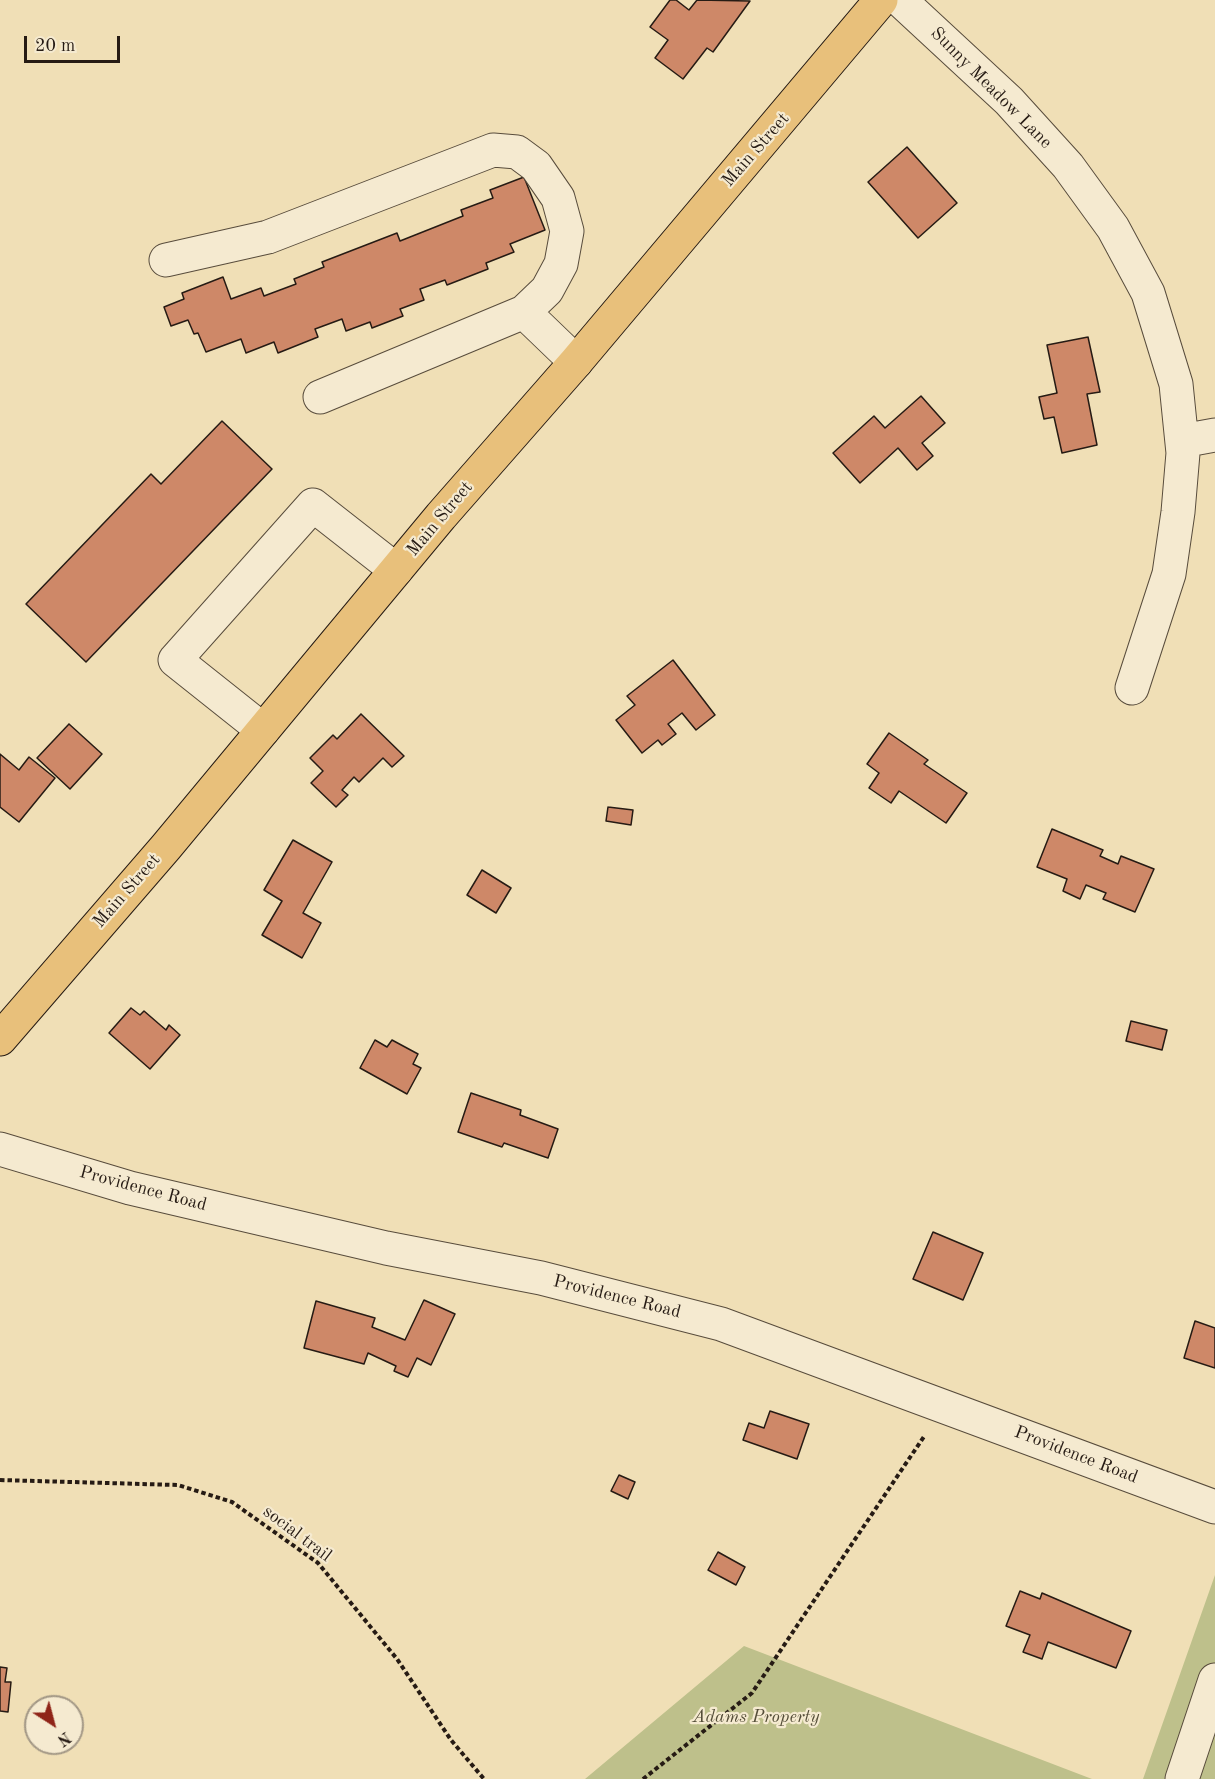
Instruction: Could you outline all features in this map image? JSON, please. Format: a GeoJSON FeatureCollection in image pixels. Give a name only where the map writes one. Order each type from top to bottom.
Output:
{"type":"FeatureCollection","features":[{"type":"Feature","properties":{"kind":"main road","name":"Main Street"},"geometry":{"type":"LineString","coordinates":[[0,1039],[396,570],[576,362],[880,0]]}},
{"type":"Feature","properties":{"kind":"street","name":"Sunny Meadow Lane"},"geometry":{"type":"LineString","coordinates":[[900,0],[1009,101],[1068,166],[1113,228],[1148,293],[1176,384],[1182,441],[1178,512],[1169,574],[1132,688]]}},
{"type":"Feature","properties":{"kind":"street"},"geometry":{"type":"LineString","coordinates":[[166,260],[268,237],[493,150],[517,152],[536,166],[558,198],[567,231],[561,264],[546,290],[524,312],[320,397]]}},
{"type":"Feature","properties":{"kind":"street"},"geometry":{"type":"LineString","coordinates":[[524,312],[576,362]]}},
{"type":"Feature","properties":{"kind":"street"},"geometry":{"type":"LineString","coordinates":[[1182,441],[1215,435]]}},
{"type":"Feature","properties":{"kind":"street"},"geometry":{"type":"LineString","coordinates":[[262,730],[175,660],[313,505],[396,570]]}},
{"type":"Feature","properties":{"kind":"street","name":"Providence Road"},"geometry":{"type":"LineString","coordinates":[[0,1149],[142,1191],[386,1248],[541,1278],[721,1324],[1215,1507]]}},
{"type":"Feature","properties":{"kind":"street"},"geometry":{"type":"LineString","coordinates":[[1182,1779],[1215,1680]]}},
{"type":"Feature","properties":{"kind":"path"},"geometry":{"type":"LineString","coordinates":[[643,1779],[752,1693],[945,1406]]}},
{"type":"Feature","properties":{"kind":"path","name":"social trail"},"geometry":{"type":"LineString","coordinates":[[0,1480],[178,1485],[232,1502],[318,1563],[397,1659],[450,1740],[484,1779]]}},
{"type":"Feature","properties":{"kind":"green space"},"geometry":{"type":"Polygon","coordinates":[[[1215,1575],[1215,1779],[1143,1779],[1215,1575]]]}},
{"type":"Feature","properties":{"kind":"green space","name":"Adams Property"},"geometry":{"type":"Polygon","coordinates":[[[744,1646],[1092,1779],[585,1779],[744,1646]]]}},
{"type":"Feature","properties":{"kind":"building"},"geometry":{"type":"Polygon","coordinates":[[[670,0],[676,0],[689,10],[697,0],[750,1],[713,52],[707,48],[683,79],[655,58],[668,40],[650,27],[670,0]]]}},
{"type":"Feature","properties":{"kind":"building"},"geometry":{"type":"Polygon","coordinates":[[[907,147],[957,203],[918,238],[868,182],[907,147]]]}},
{"type":"Feature","properties":{"kind":"building"},"geometry":{"type":"Polygon","coordinates":[[[524,177],[545,230],[510,244],[514,252],[486,263],[488,269],[447,285],[445,280],[420,289],[424,300],[400,309],[403,316],[372,328],[370,322],[346,331],[342,319],[315,329],[318,337],[278,353],[274,342],[246,353],[241,339],[206,352],[198,333],[194,334],[188,320],[171,326],[164,307],[184,299],[182,293],[223,277],[231,299],[261,288],[264,296],[296,284],[294,279],[324,267],[322,262],[397,233],[400,241],[463,216],[461,210],[493,198],[490,190],[524,177]]]}},
{"type":"Feature","properties":{"kind":"building"},"geometry":{"type":"Polygon","coordinates":[[[1088,337],[1100,392],[1087,394],[1097,445],[1062,453],[1054,417],[1044,419],[1039,397],[1057,393],[1047,345],[1088,337]]]}},
{"type":"Feature","properties":{"kind":"building"},"geometry":{"type":"Polygon","coordinates":[[[921,396],[945,423],[922,443],[933,456],[917,470],[898,448],[860,483],[833,453],[874,416],[885,428],[921,396]]]}},
{"type":"Feature","properties":{"kind":"building"},"geometry":{"type":"Polygon","coordinates":[[[222,421],[272,469],[86,662],[26,604],[151,474],[161,484],[222,421]]]}},
{"type":"Feature","properties":{"kind":"building"},"geometry":{"type":"Polygon","coordinates":[[[673,660],[715,715],[696,730],[682,713],[668,724],[676,734],[662,745],[658,740],[642,753],[616,720],[635,705],[627,696],[673,660]]]}},
{"type":"Feature","properties":{"kind":"building"},"geometry":{"type":"Polygon","coordinates":[[[361,714],[404,756],[392,767],[383,758],[359,782],[354,777],[342,790],[348,795],[336,807],[311,783],[323,771],[310,758],[333,735],[337,739],[361,714]]]}},
{"type":"Feature","properties":{"kind":"building"},"geometry":{"type":"Polygon","coordinates":[[[69,724],[102,754],[70,789],[37,758],[69,724]]]}},
{"type":"Feature","properties":{"kind":"building"},"geometry":{"type":"Polygon","coordinates":[[[889,733],[928,760],[924,764],[967,793],[946,823],[899,791],[891,803],[869,788],[879,773],[867,764],[889,733]]]}},
{"type":"Feature","properties":{"kind":"building"},"geometry":{"type":"Polygon","coordinates":[[[0,754],[19,770],[29,757],[55,778],[19,822],[0,807],[0,754]]]}},
{"type":"Feature","properties":{"kind":"building"},"geometry":{"type":"Polygon","coordinates":[[[608,807],[633,810],[631,825],[606,821],[608,807]]]}},
{"type":"Feature","properties":{"kind":"building"},"geometry":{"type":"Polygon","coordinates":[[[1052,829],[1103,850],[1100,856],[1118,864],[1121,856],[1154,869],[1135,912],[1103,899],[1106,893],[1086,885],[1080,899],[1063,891],[1067,879],[1037,867],[1052,829]]]}},
{"type":"Feature","properties":{"kind":"building"},"geometry":{"type":"Polygon","coordinates":[[[293,840],[332,862],[303,913],[321,923],[302,958],[262,935],[282,901],[264,890],[293,840]]]}},
{"type":"Feature","properties":{"kind":"building"},"geometry":{"type":"Polygon","coordinates":[[[482,870],[511,888],[496,913],[467,895],[482,870]]]}},
{"type":"Feature","properties":{"kind":"building"},"geometry":{"type":"Polygon","coordinates":[[[131,1008],[140,1015],[144,1011],[166,1030],[169,1025],[180,1035],[150,1069],[109,1033],[131,1008]]]}},
{"type":"Feature","properties":{"kind":"building"},"geometry":{"type":"Polygon","coordinates":[[[1131,1021],[1167,1030],[1162,1050],[1126,1041],[1131,1021]]]}},
{"type":"Feature","properties":{"kind":"building"},"geometry":{"type":"Polygon","coordinates":[[[375,1040],[387,1047],[392,1040],[418,1054],[413,1064],[421,1068],[407,1094],[360,1068],[375,1040]]]}},
{"type":"Feature","properties":{"kind":"building"},"geometry":{"type":"Polygon","coordinates":[[[471,1093],[521,1110],[520,1115],[558,1129],[548,1158],[504,1143],[502,1147],[458,1132],[471,1093]]]}},
{"type":"Feature","properties":{"kind":"building"},"geometry":{"type":"Polygon","coordinates":[[[933,1232],[983,1253],[963,1300],[913,1279],[933,1232]]]}},
{"type":"Feature","properties":{"kind":"building"},"geometry":{"type":"Polygon","coordinates":[[[424,1300],[455,1314],[431,1365],[417,1358],[408,1377],[394,1371],[396,1366],[368,1353],[364,1364],[304,1348],[316,1301],[375,1318],[372,1327],[405,1340],[424,1300]]]}},
{"type":"Feature","properties":{"kind":"building"},"geometry":{"type":"Polygon","coordinates":[[[1195,1321],[1215,1328],[1215,1368],[1184,1358],[1195,1321]]]}},
{"type":"Feature","properties":{"kind":"building"},"geometry":{"type":"Polygon","coordinates":[[[770,1411],[809,1424],[797,1459],[743,1440],[749,1423],[764,1428],[770,1411]]]}},
{"type":"Feature","properties":{"kind":"building"},"geometry":{"type":"Polygon","coordinates":[[[619,1475],[635,1482],[628,1499],[611,1491],[619,1475]]]}},
{"type":"Feature","properties":{"kind":"building"},"geometry":{"type":"Polygon","coordinates":[[[718,1552],[745,1567],[736,1585],[708,1570],[718,1552]]]}},
{"type":"Feature","properties":{"kind":"building"},"geometry":{"type":"Polygon","coordinates":[[[1020,1591],[1040,1599],[1042,1593],[1131,1631],[1116,1668],[1048,1642],[1042,1659],[1023,1652],[1030,1635],[1006,1626],[1020,1591]]]}},
{"type":"Feature","properties":{"kind":"building"},"geometry":{"type":"Polygon","coordinates":[[[0,1667],[7,1668],[5,1682],[11,1682],[8,1712],[0,1711],[0,1667]]]}}]}
